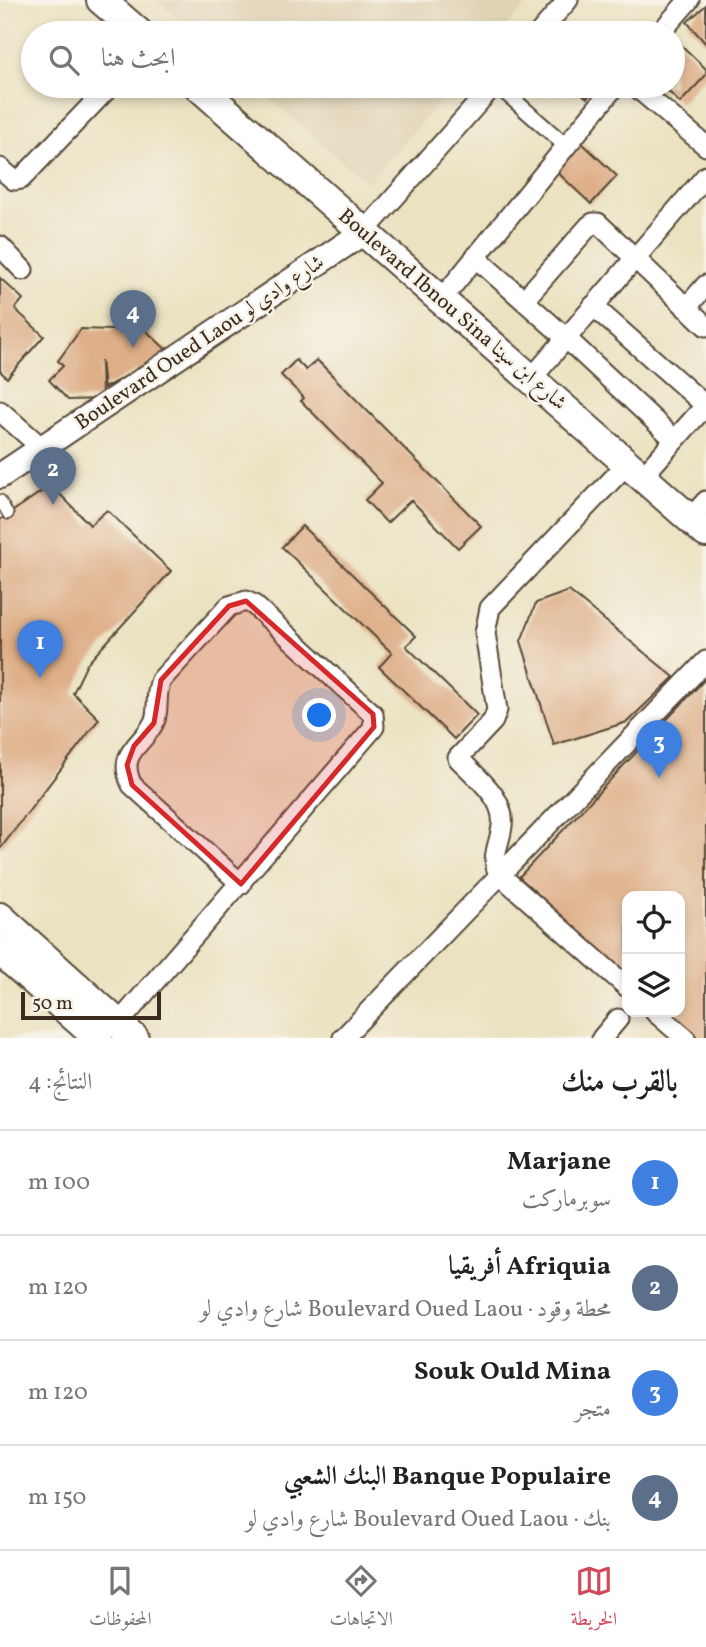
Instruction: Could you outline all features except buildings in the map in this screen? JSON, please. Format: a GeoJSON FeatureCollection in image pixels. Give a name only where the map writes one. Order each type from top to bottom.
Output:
{"type":"FeatureCollection","features":[{"type":"Feature","properties":{"kind":"main road"},"geometry":{"type":"LineString","coordinates":[[101,0],[125,21]]}},
{"type":"Feature","properties":{"kind":"main road","name":"Boulevard Ibnou Sina شارع ابن سينا"},"geometry":{"type":"LineString","coordinates":[[212,98],[635,470],[701,518]]}},
{"type":"Feature","properties":{"kind":"main road"},"geometry":{"type":"LineString","coordinates":[[0,917],[117,1033]]}},
{"type":"Feature","properties":{"kind":"main road"},"geometry":{"type":"LineString","coordinates":[[0,951],[117,1033]]}},
{"type":"Feature","properties":{"kind":"street"},"geometry":{"type":"LineString","coordinates":[[550,21],[568,0]]}},
{"type":"Feature","properties":{"kind":"street"},"geometry":{"type":"LineString","coordinates":[[671,21],[689,0]]}},
{"type":"Feature","properties":{"kind":"street"},"geometry":{"type":"LineString","coordinates":[[0,168],[13,180],[21,179],[99,98]]}},
{"type":"Feature","properties":{"kind":"street"},"geometry":{"type":"LineString","coordinates":[[364,232],[482,98]]}},
{"type":"Feature","properties":{"kind":"street"},"geometry":{"type":"LineString","coordinates":[[512,98],[565,145]]}},
{"type":"Feature","properties":{"kind":"street"},"geometry":{"type":"LineString","coordinates":[[441,300],[605,98]]}},
{"type":"Feature","properties":{"kind":"street"},"geometry":{"type":"LineString","coordinates":[[649,98],[706,146]]}},
{"type":"Feature","properties":{"kind":"street"},"geometry":{"type":"LineString","coordinates":[[531,379],[706,176]]}},
{"type":"Feature","properties":{"kind":"street"},"geometry":{"type":"LineString","coordinates":[[524,300],[593,223],[598,223],[706,326]]}},
{"type":"Feature","properties":{"kind":"street","name":"Boulevard Oued Laou شارع وادي لو"},"geometry":{"type":"LineString","coordinates":[[0,476],[364,232]]}},
{"type":"Feature","properties":{"kind":"street"},"geometry":{"type":"LineString","coordinates":[[0,246],[23,270]]}},
{"type":"Feature","properties":{"kind":"street"},"geometry":{"type":"LineString","coordinates":[[475,257],[675,440]]}},
{"type":"Feature","properties":{"kind":"street"},"geometry":{"type":"LineString","coordinates":[[686,309],[706,285]]}},
{"type":"Feature","properties":{"kind":"street"},"geometry":{"type":"LineString","coordinates":[[593,306],[706,406],[675,440],[635,470],[491,608],[485,633],[497,710],[492,721],[458,758],[494,796],[501,810],[502,827],[495,855],[499,874],[622,983]]}},
{"type":"Feature","properties":{"kind":"street"},"geometry":{"type":"LineString","coordinates":[[0,411],[42,448]]}},
{"type":"Feature","properties":{"kind":"street"},"geometry":{"type":"LineString","coordinates":[[117,1033],[370,733],[374,721],[373,714],[254,604],[246,601],[229,606],[161,680],[156,716],[134,746],[127,765],[132,785],[241,884]]}},
{"type":"Feature","properties":{"kind":"street"},"geometry":{"type":"LineString","coordinates":[[343,1038],[706,662]]}},
{"type":"Feature","properties":{"kind":"street"},"geometry":{"type":"LineString","coordinates":[[661,1017],[685,1038]]}},
{"type":"Feature","properties":{"kind":"street"},"geometry":{"type":"LineString","coordinates":[[602,1038],[618,1019]]}},
{"type":"Feature","properties":{"kind":"lane"},"geometry":{"type":"LineString","coordinates":[[0,500],[8,514]]}},
{"type":"Feature","properties":{"kind":"highlighted area"},"geometry":{"type":"Polygon","coordinates":[[[246,601],[373,714],[374,727],[241,884],[132,785],[127,765],[134,746],[154,723],[161,680],[229,606],[246,601]]]}},
{"type":"Feature","properties":{"kind":"shaded area"},"geometry":{"type":"Polygon","coordinates":[[[157,0],[531,0],[512,21],[181,21],[157,0]]]}},
{"type":"Feature","properties":{"kind":"shaded area"},"geometry":{"type":"Polygon","coordinates":[[[269,98],[443,98],[367,183],[269,98]]]}},
{"type":"Feature","properties":{"kind":"place","name":"Banque Populaire البنك الشعبي"},"geometry":{"type":"Point","coordinates":[133,348]}},
{"type":"Feature","properties":{"kind":"place","name":"Afriquia أفريقيا"},"geometry":{"type":"Point","coordinates":[53,505]}},
{"type":"Feature","properties":{"kind":"place","name":"Marjane"},"geometry":{"type":"Point","coordinates":[40,678]}},
{"type":"Feature","properties":{"kind":"place","name":"Souk Ould Mina"},"geometry":{"type":"Point","coordinates":[659,778]}}]}
